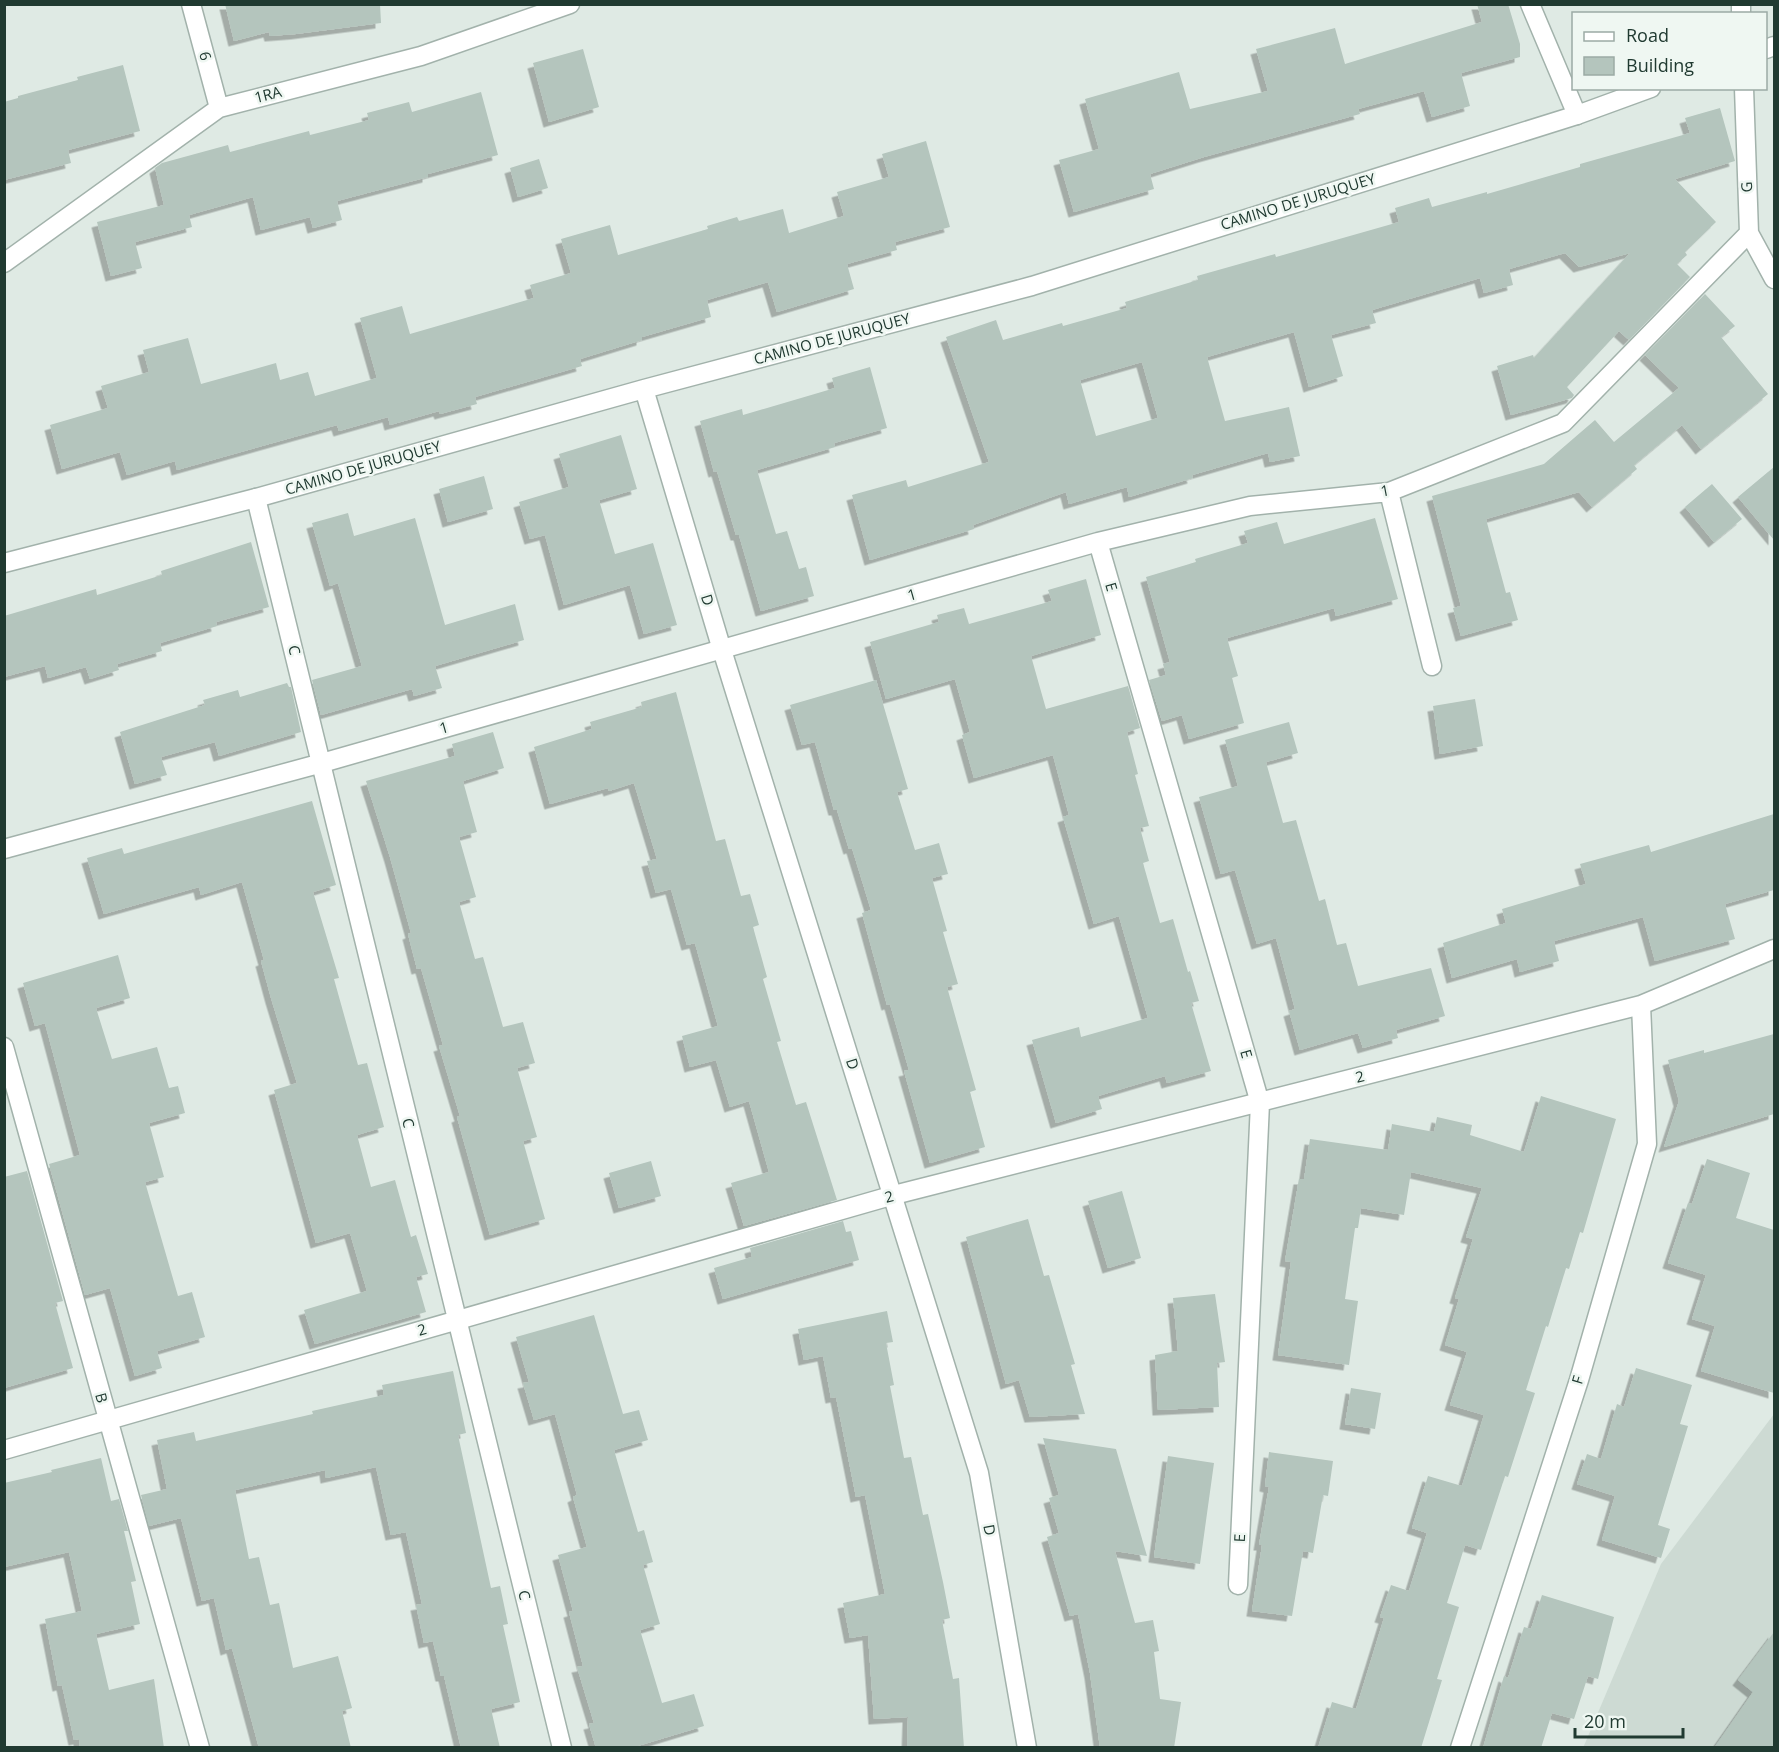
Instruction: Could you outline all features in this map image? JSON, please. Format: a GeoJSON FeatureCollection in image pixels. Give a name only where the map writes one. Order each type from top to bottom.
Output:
{"type":"FeatureCollection","features":[{"type":"Feature","properties":{"kind":"street","name":"6"},"geometry":{"type":"LineString","coordinates":[[191,4],[219,108]]}},
{"type":"Feature","properties":{"kind":"street","name":"1RA"},"geometry":{"type":"LineString","coordinates":[[4,263],[219,108],[421,56],[570,4]]}},
{"type":"Feature","properties":{"kind":"street"},"geometry":{"type":"LineString","coordinates":[[1530,4],[1577,115]]}},
{"type":"Feature","properties":{"kind":"street","name":"CAMINO DE JURUQUEY"},"geometry":{"type":"LineString","coordinates":[[4,563],[256,498],[644,389],[1032,286],[1577,115],[1646,90]]}},
{"type":"Feature","properties":{"kind":"street","name":"G"},"geometry":{"type":"LineString","coordinates":[[1744,90],[1749,233],[1774,279]]}},
{"type":"Feature","properties":{"kind":"street","name":"1"},"geometry":{"type":"LineString","coordinates":[[4,849],[322,763],[1098,542],[1250,506],[1389,492],[1563,423],[1749,233]]}},
{"type":"Feature","properties":{"kind":"street","name":"D"},"geometry":{"type":"LineString","coordinates":[[644,389],[722,650],[979,1473],[1027,1748]]}},
{"type":"Feature","properties":{"kind":"street"},"geometry":{"type":"LineString","coordinates":[[1389,492],[1432,666]]}},
{"type":"Feature","properties":{"kind":"street","name":"C"},"geometry":{"type":"LineString","coordinates":[[256,498],[562,1748]]}},
{"type":"Feature","properties":{"kind":"street","name":"E"},"geometry":{"type":"LineString","coordinates":[[1098,542],[1260,1103],[1238,1585]]}},
{"type":"Feature","properties":{"kind":"street","name":"2"},"geometry":{"type":"LineString","coordinates":[[4,1450],[894,1195],[1641,1005],[1774,949]]}},
{"type":"Feature","properties":{"kind":"street","name":"F"},"geometry":{"type":"LineString","coordinates":[[1460,1748],[1579,1380],[1647,1144],[1641,1005]]}},
{"type":"Feature","properties":{"kind":"street","name":"B"},"geometry":{"type":"LineString","coordinates":[[4,1047],[200,1748]]}},
{"type":"Feature","properties":{"kind":"shaded area"},"geometry":{"type":"Polygon","coordinates":[[[1774,1414],[1774,1747],[1583,1748],[1661,1564],[1774,1414]]]}},
{"type":"Feature","properties":{"kind":"building"},"geometry":{"type":"Polygon","coordinates":[[[225,4],[380,4],[381,23],[296,34],[270,36],[269,32],[234,41],[225,4]]]}},
{"type":"Feature","properties":{"kind":"building"},"geometry":{"type":"Polygon","coordinates":[[[1477,4],[1508,4],[1520,44],[1520,57],[1461,73],[1470,106],[1432,117],[1424,91],[1358,109],[1360,114],[1150,174],[1154,189],[1074,212],[1059,160],[1099,149],[1085,99],[1179,72],[1190,109],[1268,91],[1256,49],[1335,28],[1345,64],[1482,22],[1477,4]]]}},
{"type":"Feature","properties":{"kind":"building"},"geometry":{"type":"Polygon","coordinates":[[[583,49],[599,107],[549,122],[533,63],[583,49]]]}},
{"type":"Feature","properties":{"kind":"building"},"geometry":{"type":"Polygon","coordinates":[[[123,65],[140,131],[68,150],[71,163],[4,180],[4,102],[78,80],[77,77],[123,65]]]}},
{"type":"Feature","properties":{"kind":"building"},"geometry":{"type":"Polygon","coordinates":[[[481,92],[498,155],[428,174],[428,177],[337,201],[342,220],[313,228],[310,217],[261,230],[253,197],[189,215],[192,227],[135,242],[142,268],[111,276],[97,222],[164,205],[155,168],[162,163],[228,145],[230,152],[309,131],[310,135],[369,120],[367,113],[409,102],[412,112],[481,92]]]}},
{"type":"Feature","properties":{"kind":"building"},"geometry":{"type":"Polygon","coordinates":[[[1720,108],[1735,161],[1675,179],[1716,222],[1685,252],[1687,255],[1677,264],[1690,277],[1629,340],[1619,331],[1567,387],[1574,395],[1572,398],[1511,415],[1497,366],[1533,355],[1534,358],[1630,253],[1579,267],[1565,253],[1509,269],[1513,285],[1484,293],[1480,278],[1372,310],[1376,323],[1331,335],[1343,376],[1309,387],[1294,332],[1207,357],[1225,421],[1289,407],[1300,456],[1270,462],[1268,453],[1192,475],[1193,478],[1129,497],[1127,487],[1069,504],[1066,492],[973,525],[974,529],[870,560],[852,495],[906,480],[908,487],[989,462],[946,337],[996,320],[1003,340],[1127,308],[1125,302],[1198,280],[1197,276],[1275,254],[1276,257],[1399,222],[1395,208],[1429,198],[1432,207],[1487,192],[1487,194],[1580,167],[1580,164],[1690,133],[1685,118],[1720,108]],[[1142,362],[1080,380],[1096,436],[1158,418],[1142,362]]]}},
{"type":"Feature","properties":{"kind":"building"},"geometry":{"type":"Polygon","coordinates":[[[926,141],[950,227],[895,242],[897,250],[847,264],[854,289],[777,312],[768,282],[707,300],[711,317],[642,337],[642,340],[580,359],[582,366],[475,397],[477,404],[440,414],[439,411],[390,425],[388,417],[339,431],[337,425],[177,470],[175,461],[127,475],[120,452],[62,469],[50,425],[108,408],[101,386],[149,372],[143,350],[188,338],[201,384],[276,363],[280,380],[308,372],[315,396],[377,378],[360,318],[402,306],[410,334],[534,298],[530,285],[571,273],[561,239],[610,225],[618,255],[708,229],[707,226],[737,217],[739,221],[783,209],[789,233],[844,216],[837,192],[889,177],[882,154],[926,141]]]}},
{"type":"Feature","properties":{"kind":"building"},"geometry":{"type":"Polygon","coordinates":[[[539,159],[548,188],[518,197],[510,168],[539,159]]]}},
{"type":"Feature","properties":{"kind":"building"},"geometry":{"type":"Polygon","coordinates":[[[1705,294],[1735,326],[1721,337],[1768,394],[1701,449],[1682,425],[1634,465],[1637,469],[1592,507],[1579,492],[1486,519],[1506,593],[1510,592],[1518,620],[1461,636],[1453,608],[1461,606],[1432,496],[1544,464],[1595,420],[1614,442],[1679,388],[1645,355],[1705,294]]]}},
{"type":"Feature","properties":{"kind":"building"},"geometry":{"type":"Polygon","coordinates":[[[870,367],[887,428],[834,443],[835,447],[757,470],[776,534],[787,531],[799,569],[806,567],[814,596],[761,611],[739,535],[736,535],[717,471],[714,472],[700,421],[742,409],[743,415],[835,388],[832,378],[870,367]]]}},
{"type":"Feature","properties":{"kind":"building"},"geometry":{"type":"Polygon","coordinates":[[[621,435],[637,489],[599,500],[615,554],[653,543],[677,625],[644,634],[630,585],[564,605],[545,535],[530,539],[519,502],[569,487],[559,454],[621,435]]]}},
{"type":"Feature","properties":{"kind":"building"},"geometry":{"type":"Polygon","coordinates":[[[1774,467],[1774,540],[1738,497],[1774,467]]]}},
{"type":"Feature","properties":{"kind":"building"},"geometry":{"type":"Polygon","coordinates":[[[484,476],[493,509],[448,522],[439,489],[484,476]]]}},
{"type":"Feature","properties":{"kind":"building"},"geometry":{"type":"Polygon","coordinates":[[[1712,484],[1742,519],[1714,542],[1685,507],[1712,484]]]}},
{"type":"Feature","properties":{"kind":"building"},"geometry":{"type":"Polygon","coordinates":[[[348,513],[354,536],[415,518],[445,625],[515,604],[524,640],[435,666],[442,688],[414,696],[412,689],[321,715],[312,680],[362,666],[338,583],[330,586],[312,523],[348,513]]]}},
{"type":"Feature","properties":{"kind":"building"},"geometry":{"type":"Polygon","coordinates":[[[1375,518],[1398,599],[1336,616],[1334,608],[1227,638],[1238,676],[1232,678],[1244,723],[1189,739],[1182,715],[1162,721],[1149,680],[1166,675],[1163,664],[1170,662],[1146,577],[1248,543],[1244,531],[1277,522],[1284,544],[1375,518]]]}},
{"type":"Feature","properties":{"kind":"building"},"geometry":{"type":"Polygon","coordinates":[[[251,542],[269,607],[216,622],[217,626],[160,643],[162,651],[117,664],[119,670],[90,679],[86,667],[48,678],[45,666],[4,677],[4,616],[96,589],[97,595],[162,575],[161,571],[251,542]]]}},
{"type":"Feature","properties":{"kind":"building"},"geometry":{"type":"Polygon","coordinates":[[[1086,579],[1101,635],[1031,656],[1046,709],[1128,686],[1140,728],[1127,732],[1138,774],[1135,775],[1149,826],[1140,828],[1149,861],[1143,863],[1160,923],[1173,919],[1188,972],[1190,971],[1199,1001],[1191,1003],[1211,1071],[1167,1083],[1165,1076],[1098,1096],[1102,1109],[1056,1123],[1032,1040],[1079,1027],[1081,1037],[1148,1018],[1119,916],[1094,924],[1063,817],[1069,815],[1053,755],[974,778],[962,735],[970,732],[955,679],[886,699],[870,642],[939,622],[937,615],[964,608],[969,624],[1052,601],[1048,590],[1086,579]]]}},
{"type":"Feature","properties":{"kind":"building"},"geometry":{"type":"Polygon","coordinates":[[[876,680],[908,789],[897,792],[915,850],[939,843],[948,874],[932,878],[947,931],[943,932],[958,984],[947,987],[976,1090],[970,1092],[985,1147],[930,1163],[904,1071],[909,1070],[890,1004],[887,1005],[862,913],[871,910],[852,848],[849,849],[837,810],[834,810],[815,742],[802,745],[790,705],[876,680]]]}},
{"type":"Feature","properties":{"kind":"building"},"geometry":{"type":"Polygon","coordinates":[[[287,683],[291,687],[301,732],[219,756],[215,742],[161,757],[167,775],[135,784],[120,732],[205,705],[203,700],[238,690],[240,697],[287,683]]]}},
{"type":"Feature","properties":{"kind":"building"},"geometry":{"type":"Polygon","coordinates":[[[676,692],[716,841],[725,839],[741,896],[750,894],[759,925],[753,927],[767,977],[763,979],[781,1041],[777,1042],[796,1105],[806,1102],[837,1200],[744,1226],[731,1183],[769,1172],[749,1101],[730,1107],[716,1060],[690,1067],[682,1036],[718,1026],[695,943],[687,945],[671,889],[656,893],[647,861],[657,859],[634,783],[550,804],[534,747],[592,729],[590,722],[642,707],[641,702],[676,692]]]}},
{"type":"Feature","properties":{"kind":"building"},"geometry":{"type":"Polygon","coordinates":[[[1475,699],[1483,746],[1440,754],[1433,706],[1475,699]]]}},
{"type":"Feature","properties":{"kind":"building"},"geometry":{"type":"Polygon","coordinates":[[[1289,722],[1298,753],[1266,762],[1283,823],[1296,820],[1319,901],[1325,899],[1337,945],[1346,943],[1358,986],[1431,968],[1445,1016],[1396,1030],[1398,1038],[1363,1048],[1358,1033],[1300,1050],[1289,1011],[1295,1009],[1276,938],[1257,944],[1235,870],[1221,874],[1199,797],[1238,786],[1225,740],[1289,722]]]}},
{"type":"Feature","properties":{"kind":"building"},"geometry":{"type":"Polygon","coordinates":[[[493,732],[504,768],[463,781],[477,832],[459,837],[476,897],[459,902],[475,959],[483,957],[503,1027],[523,1022],[535,1063],[517,1068],[537,1137],[523,1141],[545,1219],[490,1235],[457,1117],[460,1116],[439,1046],[443,1045],[421,968],[417,969],[408,934],[411,933],[366,781],[455,756],[452,744],[493,732]]]}},
{"type":"Feature","properties":{"kind":"building"},"geometry":{"type":"Polygon","coordinates":[[[312,801],[336,885],[313,892],[339,978],[334,979],[358,1065],[367,1063],[384,1127],[357,1135],[371,1187],[395,1180],[411,1237],[416,1235],[428,1274],[416,1277],[426,1312],[315,1344],[304,1310],[367,1291],[350,1233],[316,1243],[274,1090],[297,1083],[271,998],[261,961],[264,960],[242,882],[201,895],[199,887],[104,914],[87,858],[122,848],[124,854],[312,801]]]}},
{"type":"Feature","properties":{"kind":"building"},"geometry":{"type":"Polygon","coordinates":[[[1774,814],[1774,890],[1725,904],[1735,939],[1655,961],[1643,917],[1554,941],[1559,961],[1520,972],[1517,959],[1452,978],[1443,943],[1506,923],[1502,909],[1586,884],[1580,864],[1649,845],[1651,852],[1774,814]]]}},
{"type":"Feature","properties":{"kind":"building"},"geometry":{"type":"Polygon","coordinates":[[[118,955],[130,998],[96,1008],[112,1059],[157,1047],[169,1088],[178,1086],[185,1113],[149,1123],[164,1177],[145,1182],[178,1296],[192,1292],[205,1337],[157,1351],[162,1368],[135,1376],[110,1288],[85,1295],[49,1164],[80,1155],[45,1023],[35,1026],[23,983],[118,955]]]}},
{"type":"Feature","properties":{"kind":"building"},"geometry":{"type":"Polygon","coordinates":[[[1774,1034],[1774,1114],[1664,1147],[1679,1101],[1668,1060],[1774,1034]]]}},
{"type":"Feature","properties":{"kind":"building"},"geometry":{"type":"Polygon","coordinates":[[[1541,1096],[1616,1119],[1583,1233],[1580,1232],[1569,1269],[1566,1268],[1526,1390],[1535,1393],[1508,1477],[1505,1476],[1481,1550],[1465,1545],[1447,1603],[1459,1607],[1437,1679],[1442,1680],[1421,1748],[1318,1748],[1332,1702],[1356,1709],[1384,1618],[1380,1617],[1391,1585],[1409,1591],[1427,1533],[1412,1528],[1428,1476],[1462,1486],[1484,1415],[1450,1405],[1467,1352],[1445,1345],[1459,1299],[1455,1298],[1473,1239],[1466,1237],[1482,1188],[1411,1172],[1404,1215],[1361,1208],[1358,1228],[1355,1228],[1345,1299],[1358,1301],[1349,1365],[1278,1355],[1291,1262],[1285,1261],[1299,1179],[1304,1179],[1310,1139],[1388,1150],[1392,1124],[1434,1132],[1437,1117],[1472,1125],[1470,1135],[1524,1152],[1541,1096]]]}},
{"type":"Feature","properties":{"kind":"building"},"geometry":{"type":"Polygon","coordinates":[[[1707,1159],[1750,1173],[1736,1218],[1774,1230],[1774,1393],[1701,1371],[1715,1326],[1692,1319],[1706,1275],[1668,1263],[1688,1203],[1692,1204],[1707,1159]]]}},
{"type":"Feature","properties":{"kind":"building"},"geometry":{"type":"Polygon","coordinates":[[[651,1161],[661,1196],[619,1208],[609,1173],[651,1161]]]}},
{"type":"Feature","properties":{"kind":"building"},"geometry":{"type":"Polygon","coordinates":[[[27,1171],[63,1301],[55,1303],[73,1368],[4,1388],[4,1177],[27,1171]]]}},
{"type":"Feature","properties":{"kind":"building"},"geometry":{"type":"Polygon","coordinates":[[[1122,1191],[1141,1258],[1108,1268],[1088,1201],[1122,1191]]]}},
{"type":"Feature","properties":{"kind":"building"},"geometry":{"type":"Polygon","coordinates":[[[1028,1219],[1044,1276],[1049,1275],[1075,1364],[1071,1365],[1085,1414],[1030,1417],[1019,1380],[1006,1384],[966,1237],[1028,1219]]]}},
{"type":"Feature","properties":{"kind":"building"},"geometry":{"type":"Polygon","coordinates":[[[843,1221],[846,1232],[851,1231],[859,1260],[723,1299],[714,1268],[752,1257],[750,1248],[843,1221]]]}},
{"type":"Feature","properties":{"kind":"building"},"geometry":{"type":"Polygon","coordinates":[[[1215,1294],[1225,1362],[1217,1363],[1219,1407],[1158,1410],[1155,1355],[1178,1351],[1173,1298],[1215,1294]]]}},
{"type":"Feature","properties":{"kind":"building"},"geometry":{"type":"Polygon","coordinates":[[[887,1311],[893,1342],[886,1343],[894,1385],[890,1386],[904,1458],[911,1457],[923,1515],[928,1514],[943,1582],[950,1618],[942,1620],[953,1679],[959,1678],[964,1748],[907,1748],[908,1717],[874,1719],[868,1635],[850,1638],[843,1603],[885,1594],[865,1495],[856,1497],[836,1397],[831,1398],[823,1356],[804,1360],[798,1329],[887,1311]]]}},
{"type":"Feature","properties":{"kind":"building"},"geometry":{"type":"Polygon","coordinates":[[[594,1315],[623,1414],[639,1410],[648,1440],[614,1450],[638,1532],[644,1530],[653,1562],[643,1565],[660,1624],[640,1630],[662,1703],[694,1694],[704,1726],[631,1748],[596,1748],[589,1724],[594,1723],[577,1667],[583,1666],[569,1612],[573,1611],[558,1555],[587,1547],[573,1497],[577,1495],[555,1414],[534,1420],[523,1383],[529,1382],[516,1337],[594,1315]]]}},
{"type":"Feature","properties":{"kind":"building"},"geometry":{"type":"Polygon","coordinates":[[[1636,1368],[1692,1385],[1680,1424],[1688,1426],[1658,1525],[1670,1529],[1661,1558],[1602,1540],[1615,1496],[1577,1484],[1587,1454],[1601,1459],[1617,1404],[1624,1407],[1636,1368]]]}},
{"type":"Feature","properties":{"kind":"building"},"geometry":{"type":"Polygon","coordinates":[[[453,1371],[466,1433],[458,1435],[491,1588],[500,1586],[508,1624],[503,1625],[520,1702],[491,1709],[500,1748],[461,1748],[433,1641],[424,1643],[416,1605],[422,1604],[406,1532],[391,1535],[376,1467],[326,1478],[325,1470],[235,1490],[249,1559],[259,1557],[270,1605],[279,1603],[293,1668],[338,1656],[352,1708],[342,1711],[351,1748],[259,1748],[232,1648],[226,1650],[214,1598],[202,1601],[181,1518],[149,1526],[141,1495],[167,1489],[157,1440],[194,1432],[196,1441],[313,1414],[312,1411],[384,1395],[382,1385],[453,1371]]]}},
{"type":"Feature","properties":{"kind":"building"},"geometry":{"type":"Polygon","coordinates":[[[1351,1388],[1381,1393],[1375,1429],[1345,1424],[1351,1388]]]}},
{"type":"Feature","properties":{"kind":"building"},"geometry":{"type":"Polygon","coordinates":[[[1043,1438],[1116,1449],[1147,1556],[1115,1551],[1135,1623],[1153,1620],[1159,1651],[1154,1652],[1160,1699],[1181,1702],[1174,1748],[1100,1748],[1090,1673],[1078,1614],[1070,1616],[1047,1537],[1059,1533],[1049,1498],[1059,1495],[1043,1438]]]}},
{"type":"Feature","properties":{"kind":"building"},"geometry":{"type":"Polygon","coordinates":[[[1269,1452],[1333,1461],[1328,1496],[1323,1495],[1313,1553],[1303,1551],[1292,1616],[1252,1611],[1262,1545],[1259,1545],[1269,1487],[1265,1486],[1269,1452]]]}},
{"type":"Feature","properties":{"kind":"building"},"geometry":{"type":"Polygon","coordinates":[[[1168,1456],[1214,1463],[1200,1564],[1154,1557],[1168,1456]]]}},
{"type":"Feature","properties":{"kind":"building"},"geometry":{"type":"Polygon","coordinates":[[[101,1458],[111,1501],[119,1499],[128,1531],[124,1531],[136,1581],[131,1582],[140,1624],[96,1634],[109,1690],[154,1679],[164,1748],[80,1748],[79,1739],[74,1740],[62,1685],[58,1686],[45,1619],[82,1611],[69,1552],[4,1567],[4,1483],[101,1458]]]}},
{"type":"Feature","properties":{"kind":"building"},"geometry":{"type":"Polygon","coordinates":[[[1542,1595],[1614,1617],[1598,1679],[1588,1676],[1574,1719],[1552,1713],[1541,1748],[1483,1748],[1504,1676],[1508,1678],[1524,1627],[1531,1629],[1542,1595]]]}},
{"type":"Feature","properties":{"kind":"building"},"geometry":{"type":"Polygon","coordinates":[[[1774,1632],[1774,1748],[1714,1748],[1753,1692],[1738,1680],[1774,1632]]]}}]}
